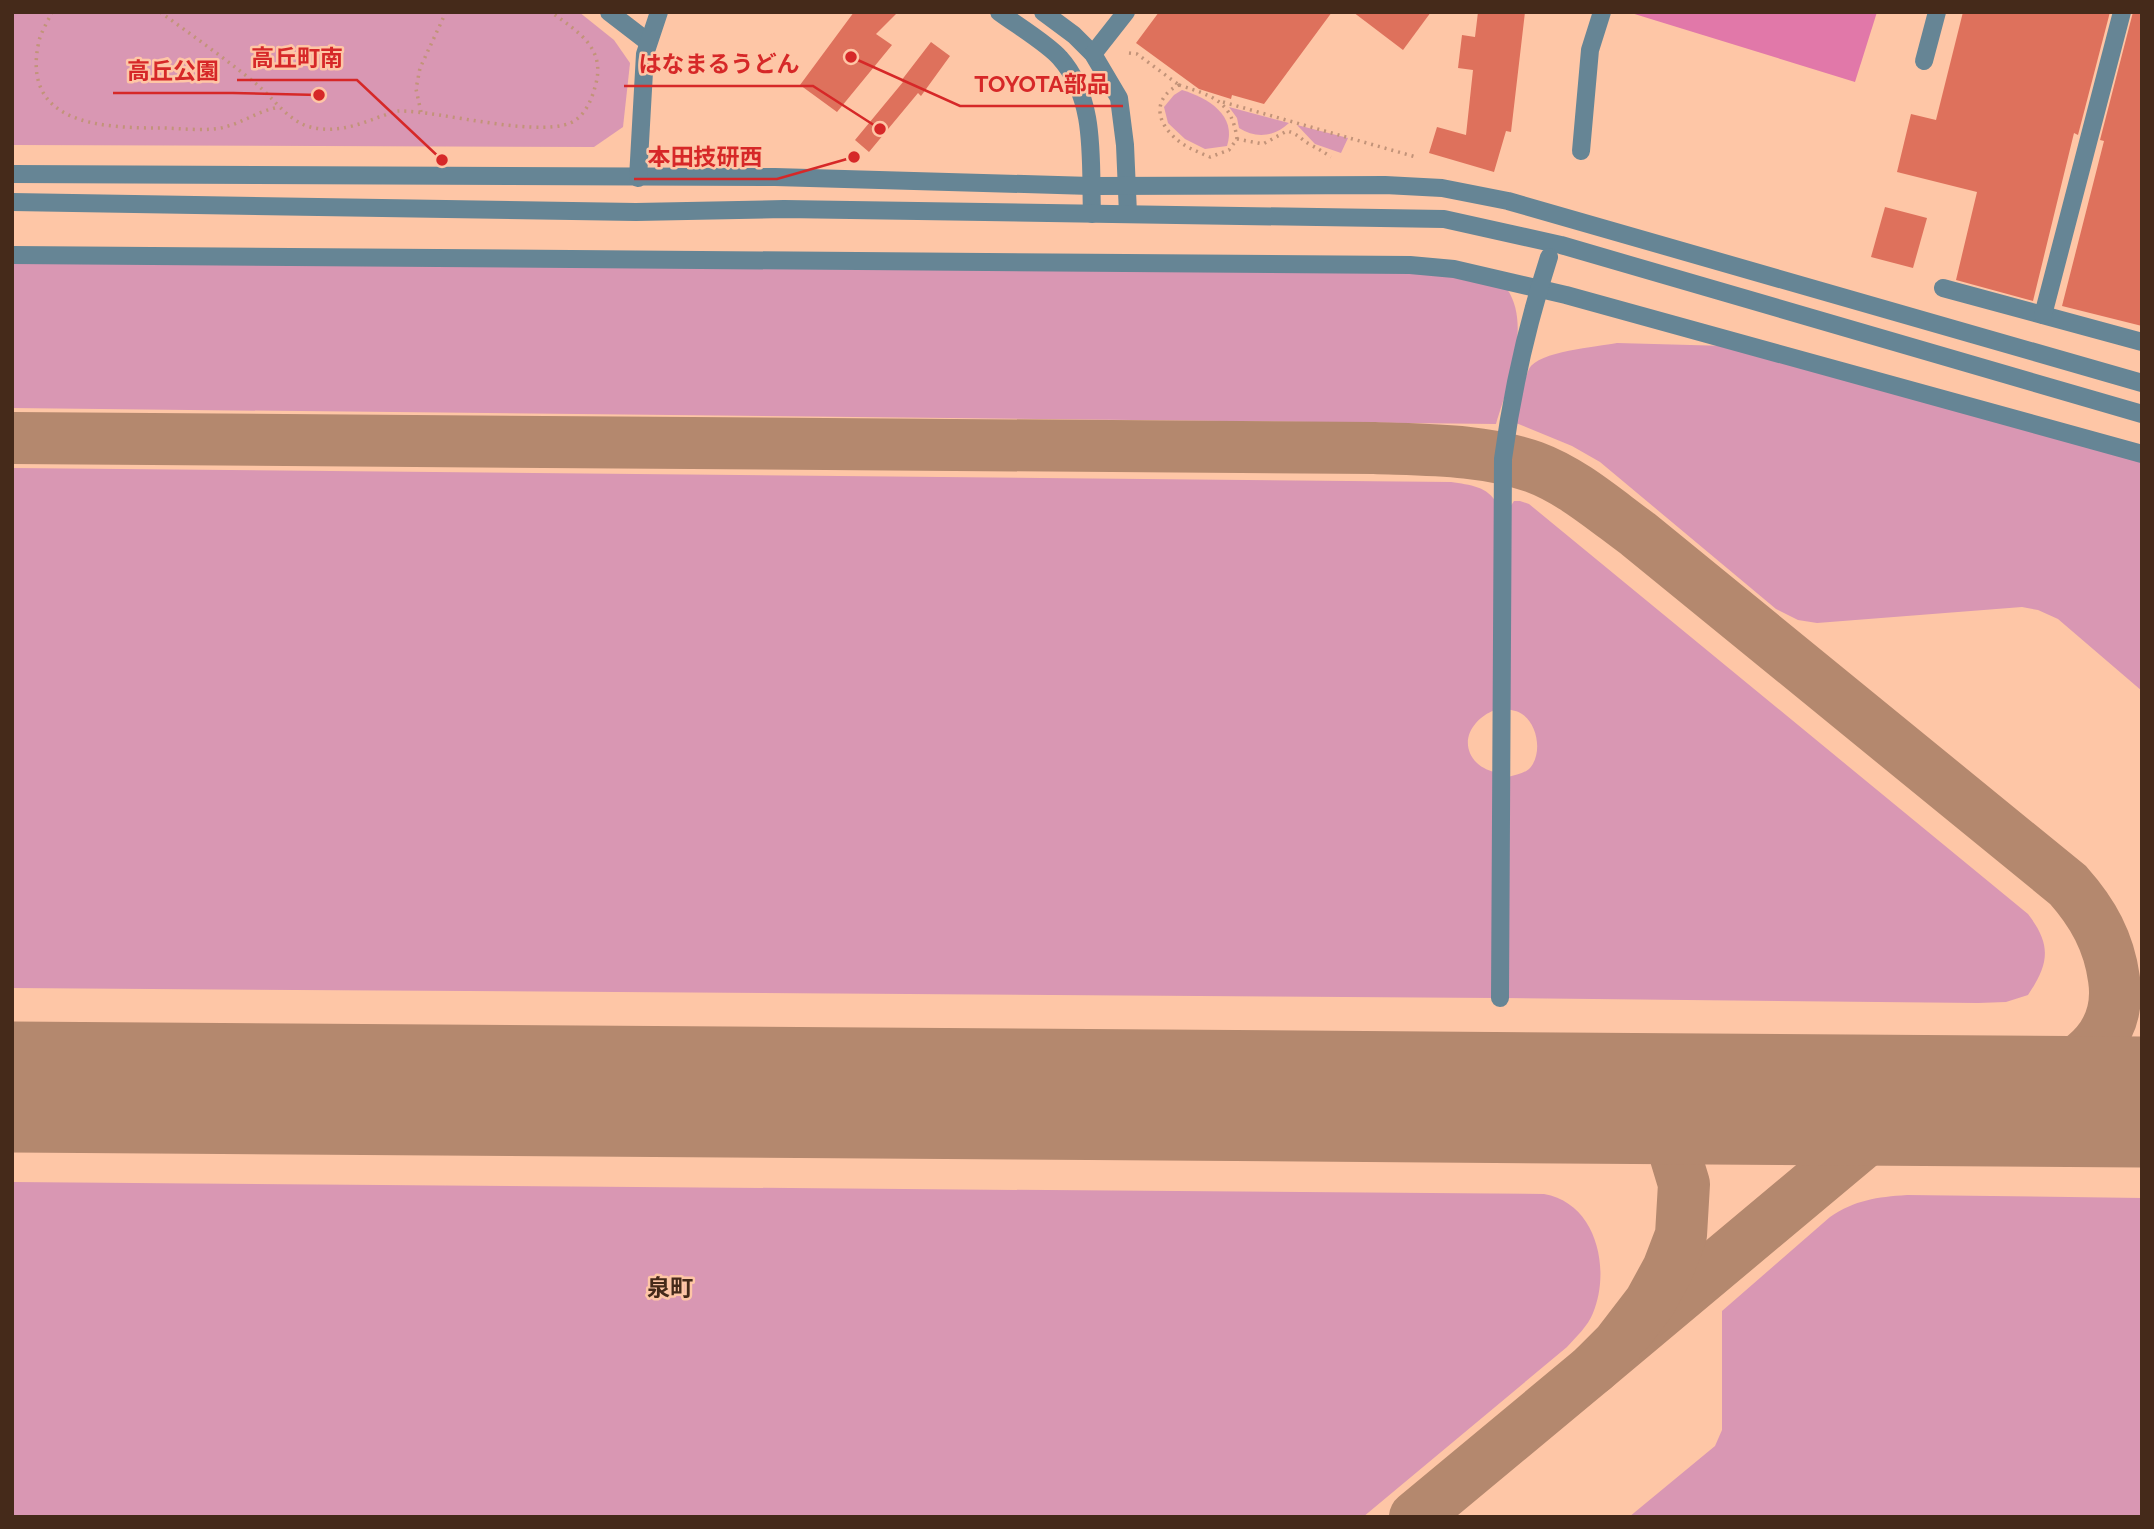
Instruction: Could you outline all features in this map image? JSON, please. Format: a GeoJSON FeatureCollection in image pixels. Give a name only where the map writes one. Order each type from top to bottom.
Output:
{"type":"FeatureCollection","features":[{"type":"Feature","properties":{"kind":"street"},"geometry":{"type":"LineString","coordinates":[[609,12],[648,42]]}},
{"type":"Feature","properties":{"kind":"street"},"geometry":{"type":"LineString","coordinates":[[638,178],[642,80],[648,42],[659,12]]}},
{"type":"Feature","properties":{"kind":"street"},"geometry":{"type":"LineString","coordinates":[[999,12],[1060,57],[1080,90],[1088,115],[1092,214]]}},
{"type":"Feature","properties":{"kind":"street"},"geometry":{"type":"LineString","coordinates":[[1043,12],[1074,35],[1093,54],[1119,98],[1123,120],[1128,214]]}},
{"type":"Feature","properties":{"kind":"street"},"geometry":{"type":"LineString","coordinates":[[1093,54],[1126,12]]}},
{"type":"Feature","properties":{"kind":"street"},"geometry":{"type":"LineString","coordinates":[[1581,151],[1590,50],[1602,12]]}},
{"type":"Feature","properties":{"kind":"street"},"geometry":{"type":"LineString","coordinates":[[1924,61],[1937,12]]}},
{"type":"Feature","properties":{"kind":"street"},"geometry":{"type":"LineString","coordinates":[[2043,315],[2122,12]]}},
{"type":"Feature","properties":{"kind":"street"},"geometry":{"type":"LineString","coordinates":[[12,174],[775,177],[1091,186],[1385,185],[1442,188],[1508,201],[2142,383]]}},
{"type":"Feature","properties":{"kind":"street"},"geometry":{"type":"LineString","coordinates":[[12,202],[636,212],[784,209],[1386,217],[1455,221],[1561,245],[2142,414]]}},
{"type":"Feature","properties":{"kind":"street"},"geometry":{"type":"LineString","coordinates":[[12,255],[1410,265],[1454,269],[1539,288],[2142,454]]}},
{"type":"Feature","properties":{"kind":"street"},"geometry":{"type":"LineString","coordinates":[[1500,998],[1503,459],[1507,427],[1539,288],[1549,257]]}},
{"type":"Feature","properties":{"kind":"street"},"geometry":{"type":"LineString","coordinates":[[1943,288],[2142,342]]}},
{"type":"Feature","properties":{"kind":"path"},"geometry":{"type":"LineString","coordinates":[[52,12],[39,41],[37,69],[43,97],[65,115],[104,125],[223,128],[280,107]]}},
{"type":"Feature","properties":{"kind":"path"},"geometry":{"type":"LineString","coordinates":[[160,12],[256,83],[280,107],[307,125],[334,131],[396,111],[528,127],[556,127],[577,120],[591,100],[599,75],[596,54],[585,38],[551,12]]}},
{"type":"Feature","properties":{"kind":"path"},"geometry":{"type":"LineString","coordinates":[[421,112],[416,89],[420,68],[446,12]]}},
{"type":"Feature","properties":{"kind":"path"},"geometry":{"type":"LineString","coordinates":[[1129,52],[1136,54],[1179,85],[1221,102],[1416,157]]}},
{"type":"Feature","properties":{"kind":"path"},"geometry":{"type":"LineString","coordinates":[[1179,85],[1169,90],[1160,102],[1161,117],[1170,134],[1189,148],[1210,158],[1229,150],[1237,139],[1235,120],[1221,102]]}},
{"type":"Feature","properties":{"kind":"path"},"geometry":{"type":"LineString","coordinates":[[1237,139],[1263,144],[1287,131],[1299,135],[1308,144],[1323,150],[1331,157]]}},
{"type":"Feature","properties":{"kind":"shaded area"},"geometry":{"type":"Polygon","coordinates":[[[12,12],[579,12],[614,40],[630,63],[623,127],[594,147],[12,145],[12,12]]]}},
{"type":"Feature","properties":{"kind":"shaded area"},"geometry":{"type":"Polygon","coordinates":[[[1628,12],[1877,12],[1855,82],[1628,12]]]}},
{"type":"Feature","properties":{"kind":"shaded area"},"geometry":{"type":"Polygon","coordinates":[[[1182,90],[1218,109],[1228,125],[1227,146],[1205,149],[1185,139],[1168,123],[1164,107],[1182,90]]]}},
{"type":"Feature","properties":{"kind":"shaded area"},"geometry":{"type":"Polygon","coordinates":[[[1229,107],[1289,123],[1271,134],[1252,134],[1239,128],[1237,118],[1229,107]]]}},
{"type":"Feature","properties":{"kind":"shaded area"},"geometry":{"type":"Polygon","coordinates":[[[1297,125],[1348,138],[1341,153],[1315,144],[1297,125]]]}},
{"type":"Feature","properties":{"kind":"shaded area"},"geometry":{"type":"Polygon","coordinates":[[[12,260],[1444,272],[1507,289],[1514,304],[1517,338],[1511,375],[1496,424],[12,408],[12,260]]]}},
{"type":"Feature","properties":{"kind":"shaded area"},"geometry":{"type":"Polygon","coordinates":[[[1617,343],[1727,346],[2142,458],[2142,691],[2058,619],[2038,610],[2022,607],[1817,623],[1798,620],[1776,609],[1600,462],[1572,446],[1516,423],[1527,375],[1535,363],[1556,354],[1617,343]]]}},
{"type":"Feature","properties":{"kind":"shaded area"},"geometry":{"type":"Polygon","coordinates":[[[12,468],[1451,482],[1478,487],[1489,493],[1497,504],[1495,710],[1474,725],[1468,747],[1477,763],[1497,773],[1495,998],[12,988],[12,468]]]}},
{"type":"Feature","properties":{"kind":"shaded area"},"geometry":{"type":"Polygon","coordinates":[[[1514,501],[1529,504],[2028,914],[2041,935],[2045,954],[2040,974],[2028,995],[2006,1002],[1978,1003],[1504,998],[1508,777],[1529,769],[1537,748],[1532,725],[1519,712],[1506,709],[1510,507],[1514,501]]]}},
{"type":"Feature","properties":{"kind":"shaded area"},"geometry":{"type":"Polygon","coordinates":[[[12,1182],[1544,1194],[1562,1200],[1577,1210],[1588,1224],[1599,1259],[1600,1278],[1591,1318],[1567,1347],[1363,1517],[12,1517],[12,1182]]]}},
{"type":"Feature","properties":{"kind":"shaded area"},"geometry":{"type":"Polygon","coordinates":[[[1907,1195],[2142,1198],[2142,1517],[1629,1517],[1715,1446],[1722,1430],[1722,1311],[1830,1217],[1867,1200],[1907,1195]]]}},
{"type":"Feature","properties":{"kind":"building"},"geometry":{"type":"Polygon","coordinates":[[[854,12],[898,12],[876,34],[892,45],[837,112],[800,85],[854,12]]]}},
{"type":"Feature","properties":{"kind":"building"},"geometry":{"type":"Polygon","coordinates":[[[1159,12],[1332,12],[1264,104],[1232,95],[1231,99],[1199,89],[1136,43],[1159,12]]]}},
{"type":"Feature","properties":{"kind":"building"},"geometry":{"type":"Polygon","coordinates":[[[1353,12],[1431,12],[1403,50],[1353,12]]]}},
{"type":"Feature","properties":{"kind":"building"},"geometry":{"type":"Polygon","coordinates":[[[1478,12],[1525,12],[1511,132],[1506,131],[1494,172],[1429,153],[1437,127],[1466,135],[1473,70],[1458,68],[1462,35],[1475,37],[1478,12]]]}},
{"type":"Feature","properties":{"kind":"building"},"geometry":{"type":"Polygon","coordinates":[[[1963,12],[2110,12],[2078,135],[2074,133],[2033,301],[1956,280],[1977,192],[1897,172],[1911,114],[1936,120],[1963,12]]]}},
{"type":"Feature","properties":{"kind":"building"},"geometry":{"type":"Polygon","coordinates":[[[2133,12],[2142,12],[2142,326],[2062,306],[2133,12]]]}},
{"type":"Feature","properties":{"kind":"building"},"geometry":{"type":"Polygon","coordinates":[[[931,42],[950,56],[921,96],[918,93],[869,152],[855,140],[903,82],[901,81],[931,42]]]}},
{"type":"Feature","properties":{"kind":"building"},"geometry":{"type":"Polygon","coordinates":[[[1885,207],[1927,218],[1913,268],[1871,257],[1885,207]]]}},
{"type":"Feature","properties":{"kind":"taxiway"},"geometry":{"type":"LineString","coordinates":[[12,438],[1374,448],[1495,457],[1534,467],[1562,480],[1638,534],[2068,885],[2085,906],[2104,940],[2112,965],[2115,998],[2112,1015],[2097,1044],[2056,1074],[2028,1085],[1944,1102],[1876,1132],[1593,1369]]}},
{"type":"Feature","properties":{"kind":"taxiway"},"geometry":{"type":"LineString","coordinates":[[1415,1517],[1593,1369],[1617,1345],[1650,1302],[1668,1269],[1681,1235],[1684,1184],[1674,1151],[1650,1123],[1614,1103],[1581,1098]]}},
{"type":"Feature","properties":{"kind":"runway"},"geometry":{"type":"LineString","coordinates":[[12,1087],[2142,1102]]}},
{"type":"Feature","properties":{"kind":"place","name":"TOYOTA部品"},"geometry":{"type":"Point","coordinates":[851,57]}},
{"type":"Feature","properties":{"kind":"place","name":"高丘公園"},"geometry":{"type":"Point","coordinates":[319,95]}},
{"type":"Feature","properties":{"kind":"place","name":"はなまるうどん"},"geometry":{"type":"Point","coordinates":[880,129]}},
{"type":"Feature","properties":{"kind":"place","name":"本田技研西"},"geometry":{"type":"Point","coordinates":[854,157]}},
{"type":"Feature","properties":{"kind":"place","name":"高丘町南"},"geometry":{"type":"Point","coordinates":[442,160]}},
{"type":"Feature","properties":{"kind":"district","name":"泉町"},"geometry":{"type":"Point","coordinates":[670,1288]}}]}
